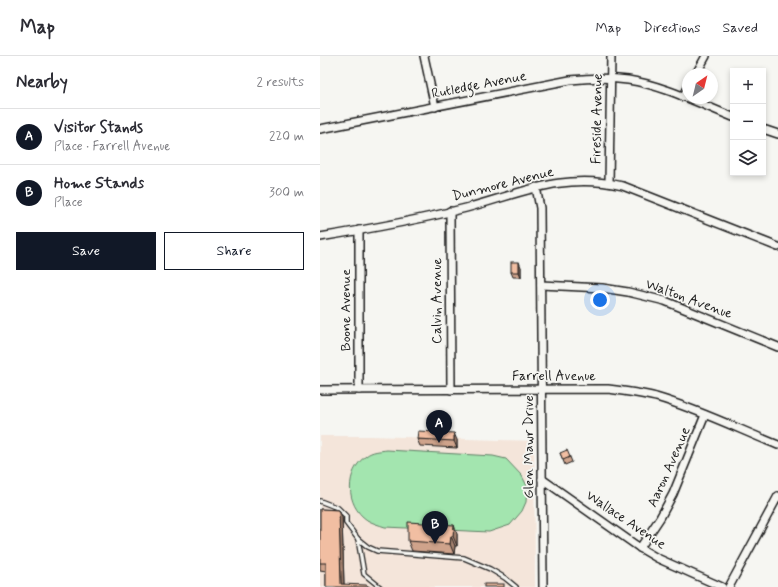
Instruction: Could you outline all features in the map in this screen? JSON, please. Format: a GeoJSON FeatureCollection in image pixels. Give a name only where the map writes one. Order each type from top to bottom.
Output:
{"type":"FeatureCollection","features":[{"type":"Feature","properties":{"kind":"street"},"geometry":{"type":"LineString","coordinates":[[424,56],[435,107]]}},
{"type":"Feature","properties":{"kind":"street","name":"Fireside Avenue"},"geometry":{"type":"LineString","coordinates":[[609,183],[611,56]]}},
{"type":"Feature","properties":{"kind":"street"},"geometry":{"type":"LineString","coordinates":[[699,68],[706,56]]}},
{"type":"Feature","properties":{"kind":"street","name":"Rutledge Avenue"},"geometry":{"type":"LineString","coordinates":[[320,129],[570,80],[592,78],[611,78],[644,83],[682,97]]}},
{"type":"Feature","properties":{"kind":"street","name":"Rutledge Avenue"},"geometry":{"type":"LineString","coordinates":[[700,104],[730,116]]}},
{"type":"Feature","properties":{"kind":"street"},"geometry":{"type":"LineString","coordinates":[[766,129],[778,134]]}},
{"type":"Feature","properties":{"kind":"street","name":"Dunmore Avenue"},"geometry":{"type":"LineString","coordinates":[[320,237],[450,211],[536,188],[587,181],[609,183],[639,192],[778,247]]}},
{"type":"Feature","properties":{"kind":"street","name":"Glen Mawr Drive"},"geometry":{"type":"LineString","coordinates":[[536,188],[540,208],[543,587]]}},
{"type":"Feature","properties":{"kind":"street","name":"Calvin Avenue"},"geometry":{"type":"LineString","coordinates":[[450,211],[451,390]]}},
{"type":"Feature","properties":{"kind":"street","name":"Boone Avenue"},"geometry":{"type":"LineString","coordinates":[[359,230],[360,390]]}},
{"type":"Feature","properties":{"kind":"street","name":"Walton Avenue"},"geometry":{"type":"LineString","coordinates":[[541,285],[602,288],[646,296],[665,301],[778,347]]}},
{"type":"Feature","properties":{"kind":"street","name":"Farrell Avenue"},"geometry":{"type":"LineString","coordinates":[[320,390],[596,388],[631,392],[677,404],[778,446]]}},
{"type":"Feature","properties":{"kind":"street","name":"Aaron Avenue"},"geometry":{"type":"LineString","coordinates":[[640,548],[660,518],[677,487],[705,415]]}},
{"type":"Feature","properties":{"kind":"street","name":"Wallace Avenue"},"geometry":{"type":"LineString","coordinates":[[542,478],[640,548],[657,558],[722,587]]}},
{"type":"Feature","properties":{"kind":"street"},"geometry":{"type":"LineString","coordinates":[[729,587],[778,496]]}},
{"type":"Feature","properties":{"kind":"lane"},"geometry":{"type":"LineString","coordinates":[[320,501],[338,508],[346,516],[346,523],[358,539],[368,547],[377,550],[464,558],[490,569],[516,587]]}},
{"type":"Feature","properties":{"kind":"lane"},"geometry":{"type":"LineString","coordinates":[[358,539],[364,574],[380,587]]}},
{"type":"Feature","properties":{"kind":"shaded area"},"geometry":{"type":"Polygon","coordinates":[[[320,436],[534,441],[535,587],[320,587],[320,436]]]}},
{"type":"Feature","properties":{"kind":"green space"},"geometry":{"type":"Polygon","coordinates":[[[387,450],[493,456],[506,459],[522,476],[527,486],[526,502],[522,511],[510,525],[489,532],[385,527],[376,524],[367,520],[360,514],[355,506],[351,497],[351,479],[359,462],[368,454],[387,450]]]}},
{"type":"Feature","properties":{"kind":"building"},"geometry":{"type":"Polygon","coordinates":[[[511,262],[519,262],[519,272],[511,272],[511,262]]]}},
{"type":"Feature","properties":{"kind":"building"},"geometry":{"type":"Polygon","coordinates":[[[418,431],[454,433],[454,441],[417,439],[418,431]]]}},
{"type":"Feature","properties":{"kind":"building"},"geometry":{"type":"Polygon","coordinates":[[[567,450],[570,457],[563,460],[560,453],[567,450]]]}},
{"type":"Feature","properties":{"kind":"building"},"geometry":{"type":"Polygon","coordinates":[[[320,509],[339,510],[341,584],[366,585],[370,587],[326,587],[326,563],[320,563],[320,509]]]}},
{"type":"Feature","properties":{"kind":"building"},"geometry":{"type":"Polygon","coordinates":[[[408,522],[454,525],[453,536],[451,536],[450,544],[408,541],[408,522]]]}},
{"type":"Feature","properties":{"kind":"building"},"geometry":{"type":"Polygon","coordinates":[[[484,584],[504,584],[504,587],[484,587],[484,584]]]}},
{"type":"Feature","properties":{"kind":"place","name":"Visitor Stands"},"geometry":{"type":"Point","coordinates":[439,443]}},
{"type":"Feature","properties":{"kind":"place","name":"Home Stands"},"geometry":{"type":"Point","coordinates":[435,544]}}]}
